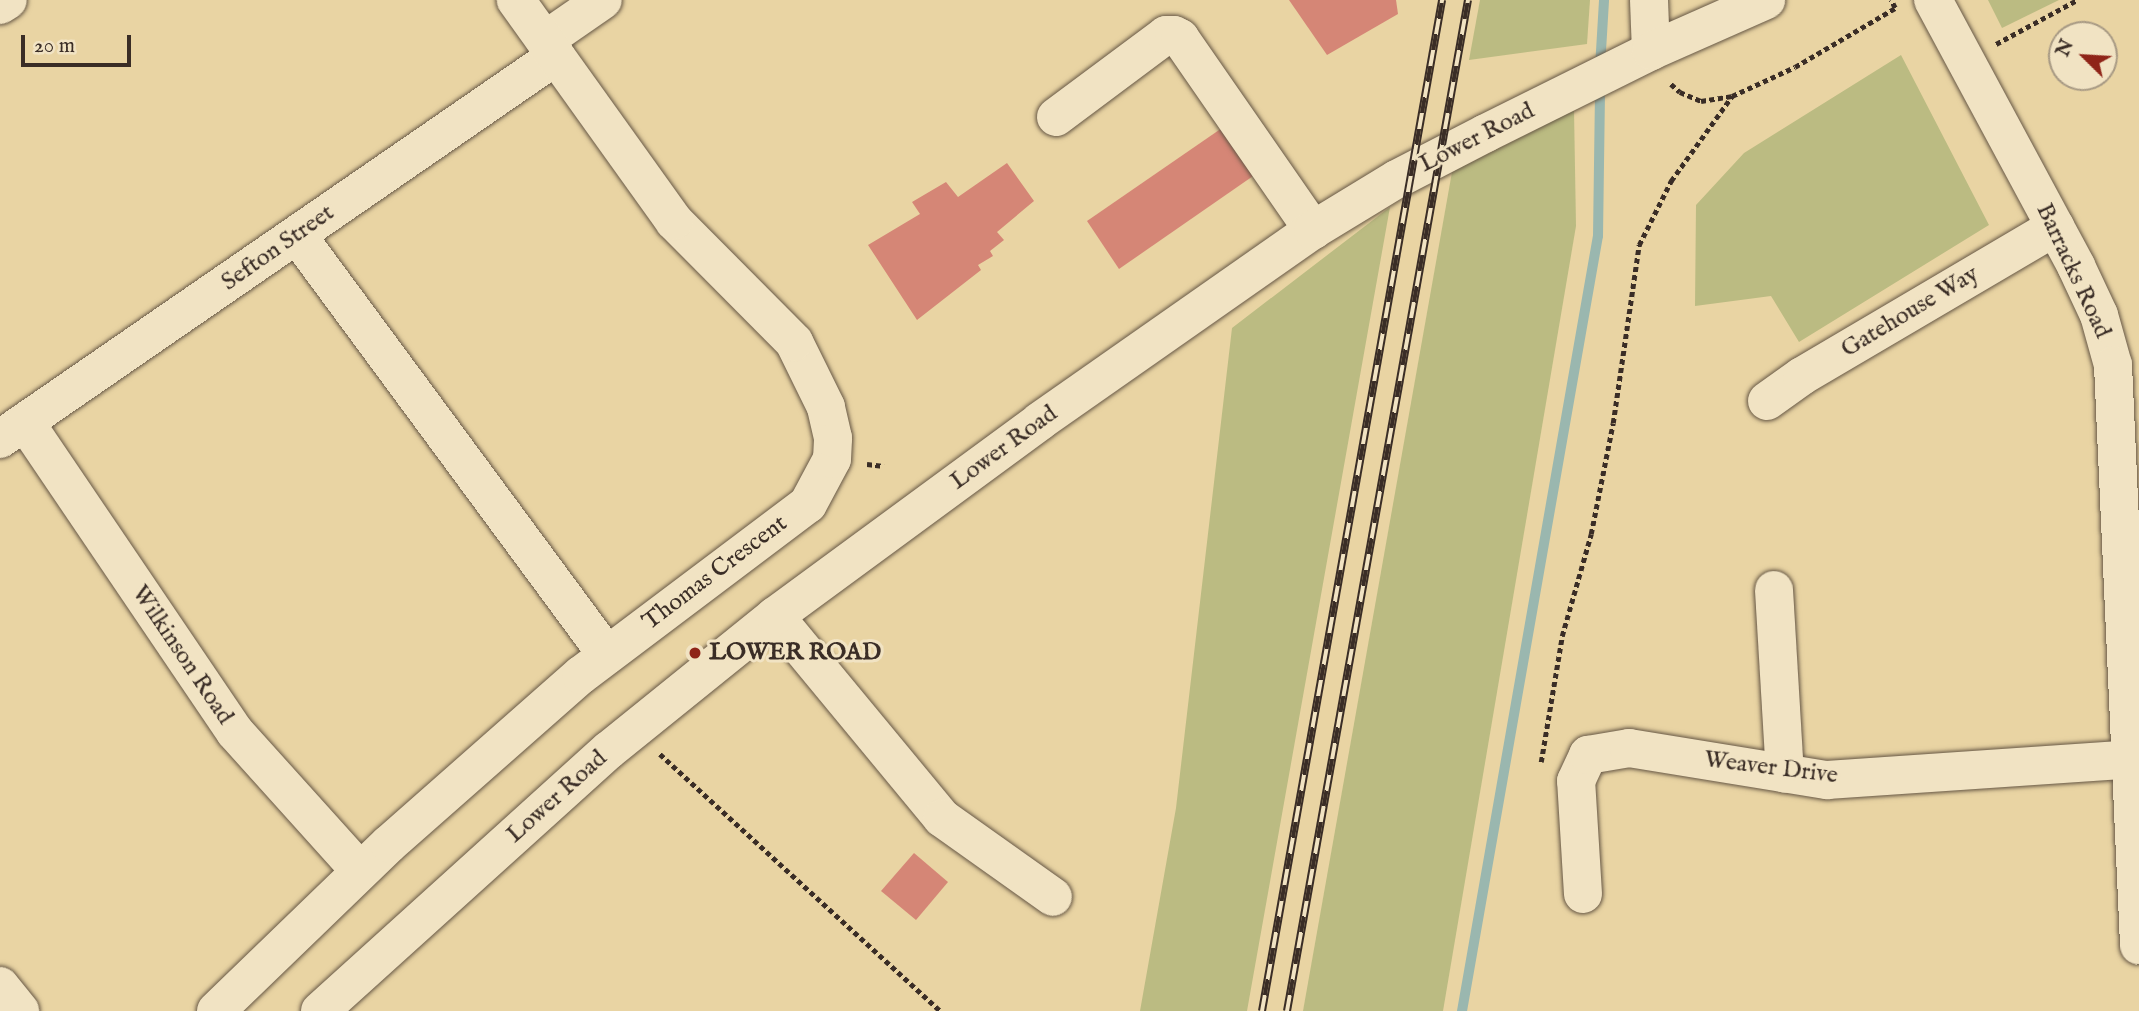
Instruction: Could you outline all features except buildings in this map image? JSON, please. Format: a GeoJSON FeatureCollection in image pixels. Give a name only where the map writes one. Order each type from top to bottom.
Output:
{"type":"FeatureCollection","features":[{"type":"Feature","properties":{"kind":"street"},"geometry":{"type":"LineString","coordinates":[[0,5],[8,0]]}},
{"type":"Feature","properties":{"kind":"street","name":"Thomas Crescent"},"geometry":{"type":"LineString","coordinates":[[216,1011],[360,872],[607,655],[807,503],[832,459],[833,438],[825,407],[794,342],[674,221],[516,0]]}},
{"type":"Feature","properties":{"kind":"street","name":"Sefton Street"},"geometry":{"type":"LineString","coordinates":[[13,430],[297,235],[550,48],[603,0]]}},
{"type":"Feature","properties":{"kind":"street"},"geometry":{"type":"LineString","coordinates":[[1642,57],[1649,0]]}},
{"type":"Feature","properties":{"kind":"street","name":"Lower Road"},"geometry":{"type":"LineString","coordinates":[[320,1011],[634,730],[775,616],[1040,421],[1313,230],[1397,179],[1565,93],[1766,0]]}},
{"type":"Feature","properties":{"kind":"street","name":"Barracks Road"},"geometry":{"type":"LineString","coordinates":[[1933,0],[2055,227],[2099,315],[2113,365],[2135,759],[2139,945]]}},
{"type":"Feature","properties":{"kind":"street"},"geometry":{"type":"LineString","coordinates":[[1056,117],[1166,35],[1180,38],[1313,230]]}},
{"type":"Feature","properties":{"kind":"street","name":"Gatehouse Way"},"geometry":{"type":"LineString","coordinates":[[1766,401],[1802,376],[2055,227]]}},
{"type":"Feature","properties":{"kind":"street"},"geometry":{"type":"LineString","coordinates":[[297,235],[607,655]]}},
{"type":"Feature","properties":{"kind":"street","name":"Wilkinson Road"},"geometry":{"type":"LineString","coordinates":[[13,430],[235,732],[360,872]]}},
{"type":"Feature","properties":{"kind":"street"},"geometry":{"type":"LineString","coordinates":[[1774,590],[1785,774]]}},
{"type":"Feature","properties":{"kind":"street"},"geometry":{"type":"LineString","coordinates":[[775,616],[943,818],[1053,897]]}},
{"type":"Feature","properties":{"kind":"street","name":"Weaver Drive"},"geometry":{"type":"LineString","coordinates":[[1583,894],[1576,781],[1588,755],[1629,748],[1826,780],[2135,759]]}},
{"type":"Feature","properties":{"kind":"street"},"geometry":{"type":"LineString","coordinates":[[0,986],[20,1011]]}},
{"type":"Feature","properties":{"kind":"path"},"geometry":{"type":"LineString","coordinates":[[1642,57],[1680,92],[1701,101],[1732,96],[1795,67],[1895,8],[1891,0]]}},
{"type":"Feature","properties":{"kind":"path"},"geometry":{"type":"LineString","coordinates":[[1989,36],[1993,45],[2077,0]]}},
{"type":"Feature","properties":{"kind":"path"},"geometry":{"type":"LineString","coordinates":[[1540,764],[1562,636],[1591,534],[1611,435],[1639,245],[1671,181],[1732,96]]}},
{"type":"Feature","properties":{"kind":"path"},"geometry":{"type":"LineString","coordinates":[[634,730],[940,1011]]}},
{"type":"Feature","properties":{"kind":"green space"},"geometry":{"type":"Polygon","coordinates":[[[1480,0],[1590,0],[1587,44],[1469,60],[1480,0]]]}},
{"type":"Feature","properties":{"kind":"green space"},"geometry":{"type":"Polygon","coordinates":[[[1988,0],[2059,0],[2002,28],[1988,0]]]}},
{"type":"Feature","properties":{"kind":"green space"},"geometry":{"type":"Polygon","coordinates":[[[1901,55],[1989,225],[1799,342],[1771,296],[1695,306],[1696,205],[1744,153],[1901,55]]]}},
{"type":"Feature","properties":{"kind":"green space"},"geometry":{"type":"Polygon","coordinates":[[[1574,110],[1576,226],[1443,1011],[1303,1011],[1452,172],[1574,110]]]}},
{"type":"Feature","properties":{"kind":"green space"},"geometry":{"type":"Polygon","coordinates":[[[1390,207],[1247,1011],[1140,1011],[1176,808],[1232,328],[1390,207]]]}},
{"type":"Feature","properties":{"kind":"waterway"},"geometry":{"type":"LineString","coordinates":[[1600,68],[1604,0]]}},
{"type":"Feature","properties":{"kind":"waterway"},"geometry":{"type":"LineString","coordinates":[[1462,1011],[1598,236],[1600,84]]}},
{"type":"Feature","properties":{"kind":"railway"},"geometry":{"type":"LineString","coordinates":[[1262,1011],[1442,0]]}},
{"type":"Feature","properties":{"kind":"railway"},"geometry":{"type":"LineString","coordinates":[[1287,1011],[1468,0]]}},
{"type":"Feature","properties":{"kind":"place","name":"LOWER ROAD"},"geometry":{"type":"Point","coordinates":[695,653]}}]}
